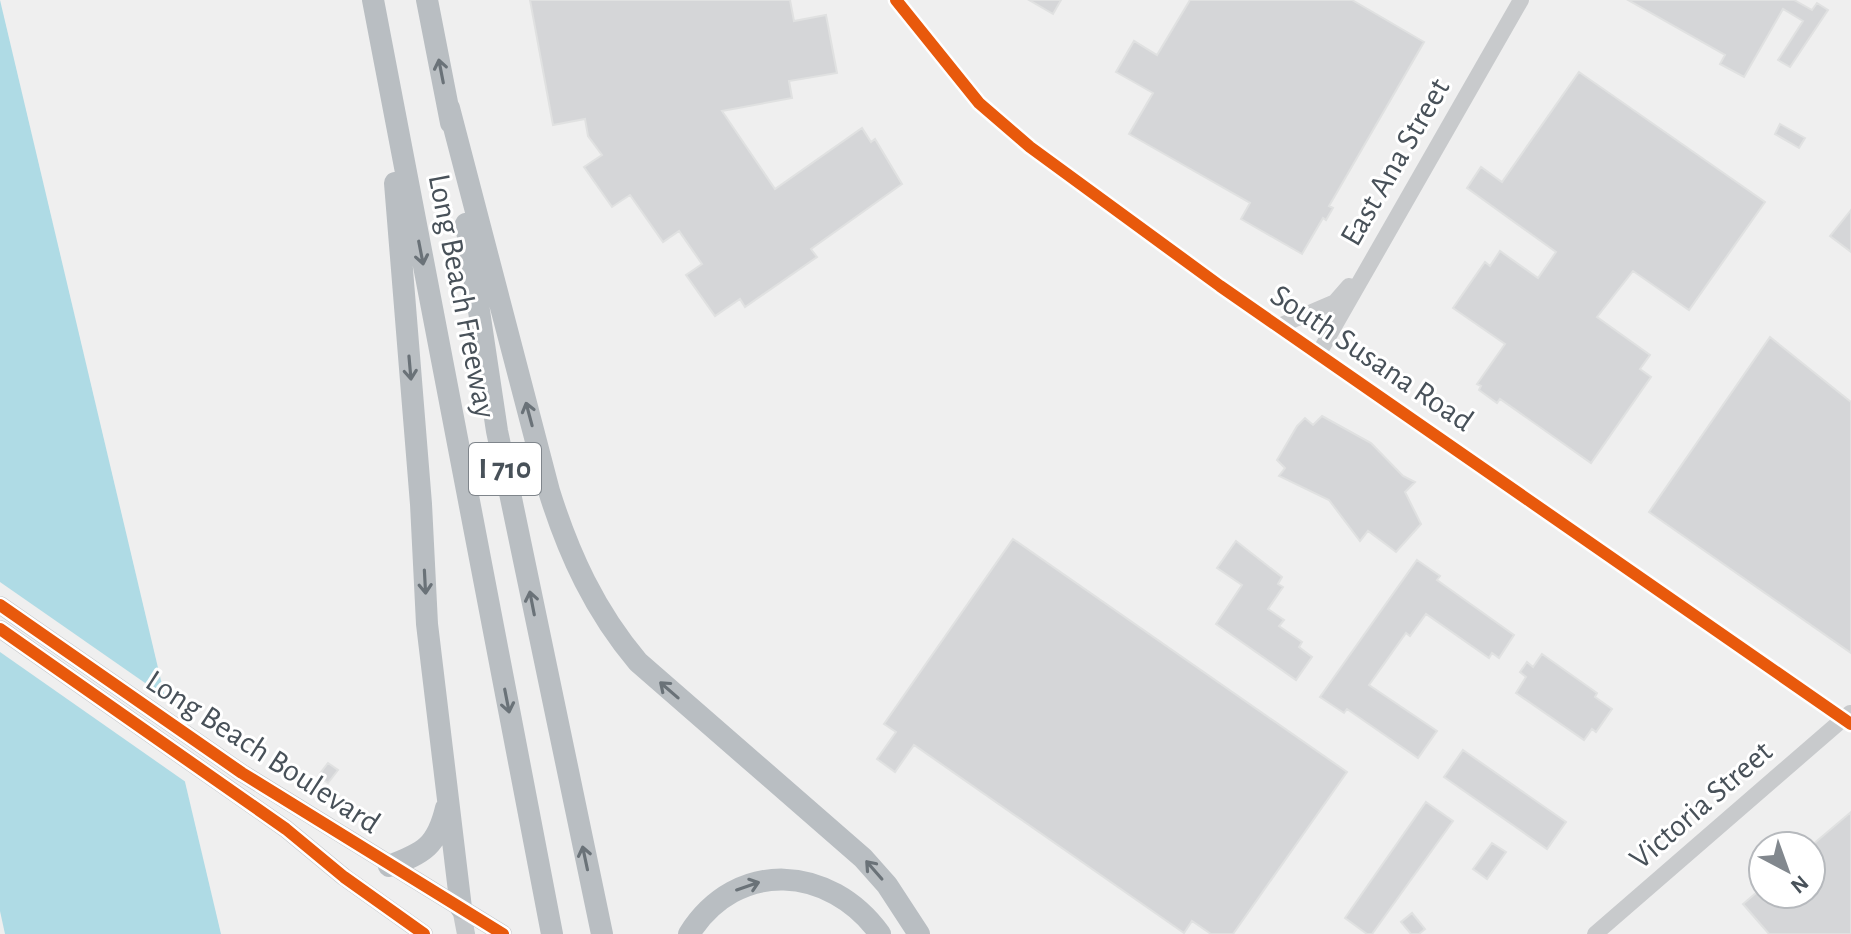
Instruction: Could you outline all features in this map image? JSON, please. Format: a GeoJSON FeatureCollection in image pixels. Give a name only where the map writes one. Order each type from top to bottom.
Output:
{"type":"FeatureCollection","features":[{"type":"Feature","properties":{"kind":"highway","name":"Long Beach Freeway"},"geometry":{"type":"LineString","coordinates":[[373,0],[552,934]]}},
{"type":"Feature","properties":{"kind":"highway","name":"Long Beach Freeway"},"geometry":{"type":"LineString","coordinates":[[427,0],[449,108],[497,431],[602,934]]}},
{"type":"Feature","properties":{"kind":"highway"},"geometry":{"type":"LineString","coordinates":[[385,67],[421,504],[427,624],[461,908]]}},
{"type":"Feature","properties":{"kind":"highway"},"geometry":{"type":"LineString","coordinates":[[449,108],[549,491],[567,549],[588,590],[614,634],[638,662],[863,858],[887,885],[919,934]]}},
{"type":"Feature","properties":{"kind":"highway"},"geometry":{"type":"LineString","coordinates":[[389,866],[420,854],[437,836],[449,795]]}},
{"type":"Feature","properties":{"kind":"highway"},"geometry":{"type":"LineString","coordinates":[[689,934],[698,920],[730,892],[767,879],[785,878],[804,881],[841,899],[859,911],[880,934]]}},
{"type":"Feature","properties":{"kind":"main road","name":"Long Beach Boulevard"},"geometry":{"type":"LineString","coordinates":[[0,605],[242,773],[502,933]]}},
{"type":"Feature","properties":{"kind":"main road","name":"Long Beach Boulevard"},"geometry":{"type":"LineString","coordinates":[[0,629],[230,790],[424,934]]}},
{"type":"Feature","properties":{"kind":"main road"},"geometry":{"type":"LineString","coordinates":[[461,908],[466,934]]}},
{"type":"Feature","properties":{"kind":"street","name":"South Susana Road"},"geometry":{"type":"LineString","coordinates":[[896,0],[979,103],[1030,147],[1279,326],[1848,718]]}},
{"type":"Feature","properties":{"kind":"street","name":"East Ana Street"},"geometry":{"type":"LineString","coordinates":[[1319,353],[1521,0]]}},
{"type":"Feature","properties":{"kind":"street"},"geometry":{"type":"LineString","coordinates":[[1279,326],[1335,302],[1369,265]]}},
{"type":"Feature","properties":{"kind":"street","name":"Victoria Street"},"geometry":{"type":"LineString","coordinates":[[1595,934],[1848,718]]}},
{"type":"Feature","properties":{"kind":"water"},"geometry":{"type":"Polygon","coordinates":[[[0,0],[221,934],[5,934],[0,911],[0,0]]]}},
{"type":"Feature","properties":{"kind":"pier"},"geometry":{"type":"Polygon","coordinates":[[[0,582],[171,701],[190,785],[0,652],[0,582]]]}},
{"type":"Feature","properties":{"kind":"building"},"geometry":{"type":"Polygon","coordinates":[[[530,0],[790,0],[794,21],[826,15],[837,73],[789,81],[792,98],[722,111],[775,189],[862,128],[871,142],[875,139],[902,184],[811,249],[817,257],[745,307],[740,299],[715,316],[686,275],[702,264],[679,231],[663,242],[630,195],[612,207],[584,167],[602,155],[588,136],[585,119],[553,125],[530,0]]]}},
{"type":"Feature","properties":{"kind":"building"},"geometry":{"type":"Polygon","coordinates":[[[1029,0],[1061,0],[1053,14],[1029,0]]]}},
{"type":"Feature","properties":{"kind":"building"},"geometry":{"type":"Polygon","coordinates":[[[1190,0],[1352,0],[1424,42],[1329,206],[1333,208],[1326,220],[1323,218],[1302,254],[1241,219],[1250,203],[1129,134],[1153,93],[1116,72],[1134,41],[1157,55],[1190,0]]]}},
{"type":"Feature","properties":{"kind":"building"},"geometry":{"type":"Polygon","coordinates":[[[1628,0],[1794,0],[1812,10],[1817,3],[1828,10],[1790,67],[1778,60],[1803,21],[1783,9],[1744,77],[1720,64],[1725,55],[1628,0]]]}},
{"type":"Feature","properties":{"kind":"building"},"geometry":{"type":"Polygon","coordinates":[[[1579,72],[1765,202],[1689,310],[1633,271],[1597,317],[1650,355],[1640,369],[1651,377],[1591,463],[1500,399],[1497,403],[1479,390],[1481,386],[1477,384],[1505,344],[1453,308],[1485,262],[1490,266],[1500,251],[1538,278],[1556,252],[1467,188],[1481,167],[1502,182],[1579,72]]]}},
{"type":"Feature","properties":{"kind":"building"},"geometry":{"type":"Polygon","coordinates":[[[1780,124],[1805,138],[1799,148],[1775,134],[1780,124]]]}},
{"type":"Feature","properties":{"kind":"building"},"geometry":{"type":"Polygon","coordinates":[[[1851,210],[1851,252],[1830,236],[1851,210]]]}},
{"type":"Feature","properties":{"kind":"building"},"geometry":{"type":"Polygon","coordinates":[[[1770,337],[1851,402],[1851,653],[1649,512],[1770,337]]]}},
{"type":"Feature","properties":{"kind":"building"},"geometry":{"type":"Polygon","coordinates":[[[1322,416],[1371,443],[1403,476],[1415,482],[1405,492],[1421,524],[1396,552],[1368,531],[1360,541],[1329,500],[1279,476],[1285,468],[1277,460],[1297,426],[1305,418],[1313,425],[1322,416]]]}},
{"type":"Feature","properties":{"kind":"building"},"geometry":{"type":"Polygon","coordinates":[[[1013,539],[1347,772],[1233,934],[1211,934],[1192,921],[1184,933],[914,745],[895,772],[877,759],[896,732],[884,724],[1013,539]]]}},
{"type":"Feature","properties":{"kind":"building"},"geometry":{"type":"Polygon","coordinates":[[[1236,541],[1282,577],[1278,584],[1283,587],[1268,609],[1284,620],[1279,626],[1302,642],[1299,647],[1312,657],[1296,680],[1216,624],[1242,585],[1217,568],[1236,541]]]}},
{"type":"Feature","properties":{"kind":"building"},"geometry":{"type":"Polygon","coordinates":[[[1417,560],[1440,576],[1437,580],[1514,635],[1499,658],[1492,653],[1489,658],[1426,614],[1410,636],[1406,633],[1369,685],[1437,731],[1418,758],[1347,709],[1344,713],[1320,697],[1417,560]]]}},
{"type":"Feature","properties":{"kind":"building"},"geometry":{"type":"Polygon","coordinates":[[[1542,654],[1597,693],[1595,697],[1612,709],[1596,732],[1592,729],[1584,740],[1516,693],[1526,677],[1520,672],[1527,662],[1533,667],[1542,654]]]}},
{"type":"Feature","properties":{"kind":"building"},"geometry":{"type":"Polygon","coordinates":[[[1463,750],[1566,822],[1547,849],[1444,777],[1463,750]]]}},
{"type":"Feature","properties":{"kind":"building"},"geometry":{"type":"Polygon","coordinates":[[[328,763],[338,770],[328,783],[318,776],[328,763]]]}},
{"type":"Feature","properties":{"kind":"building"},"geometry":{"type":"Polygon","coordinates":[[[1426,802],[1453,821],[1372,934],[1367,934],[1345,918],[1426,802]]]}},
{"type":"Feature","properties":{"kind":"building"},"geometry":{"type":"Polygon","coordinates":[[[1851,812],[1851,934],[1769,934],[1748,910],[1827,910],[1827,832],[1851,812]]]}},
{"type":"Feature","properties":{"kind":"building"},"geometry":{"type":"Polygon","coordinates":[[[1492,843],[1506,852],[1487,879],[1473,869],[1492,843]]]}},
{"type":"Feature","properties":{"kind":"building"},"geometry":{"type":"Polygon","coordinates":[[[1412,913],[1425,929],[1419,934],[1411,934],[1401,922],[1412,913]]]}},
{"type":"Feature","properties":{"kind":"cycle path"},"geometry":{"type":"LineString","coordinates":[[896,0],[979,103],[1030,147],[1220,286],[1851,724]]}},
{"type":"Feature","properties":{"kind":"cycle path"},"geometry":{"type":"LineString","coordinates":[[0,605],[242,773],[503,934]]}},
{"type":"Feature","properties":{"kind":"cycle path"},"geometry":{"type":"LineString","coordinates":[[0,629],[286,829],[344,877],[424,934]]}}]}
